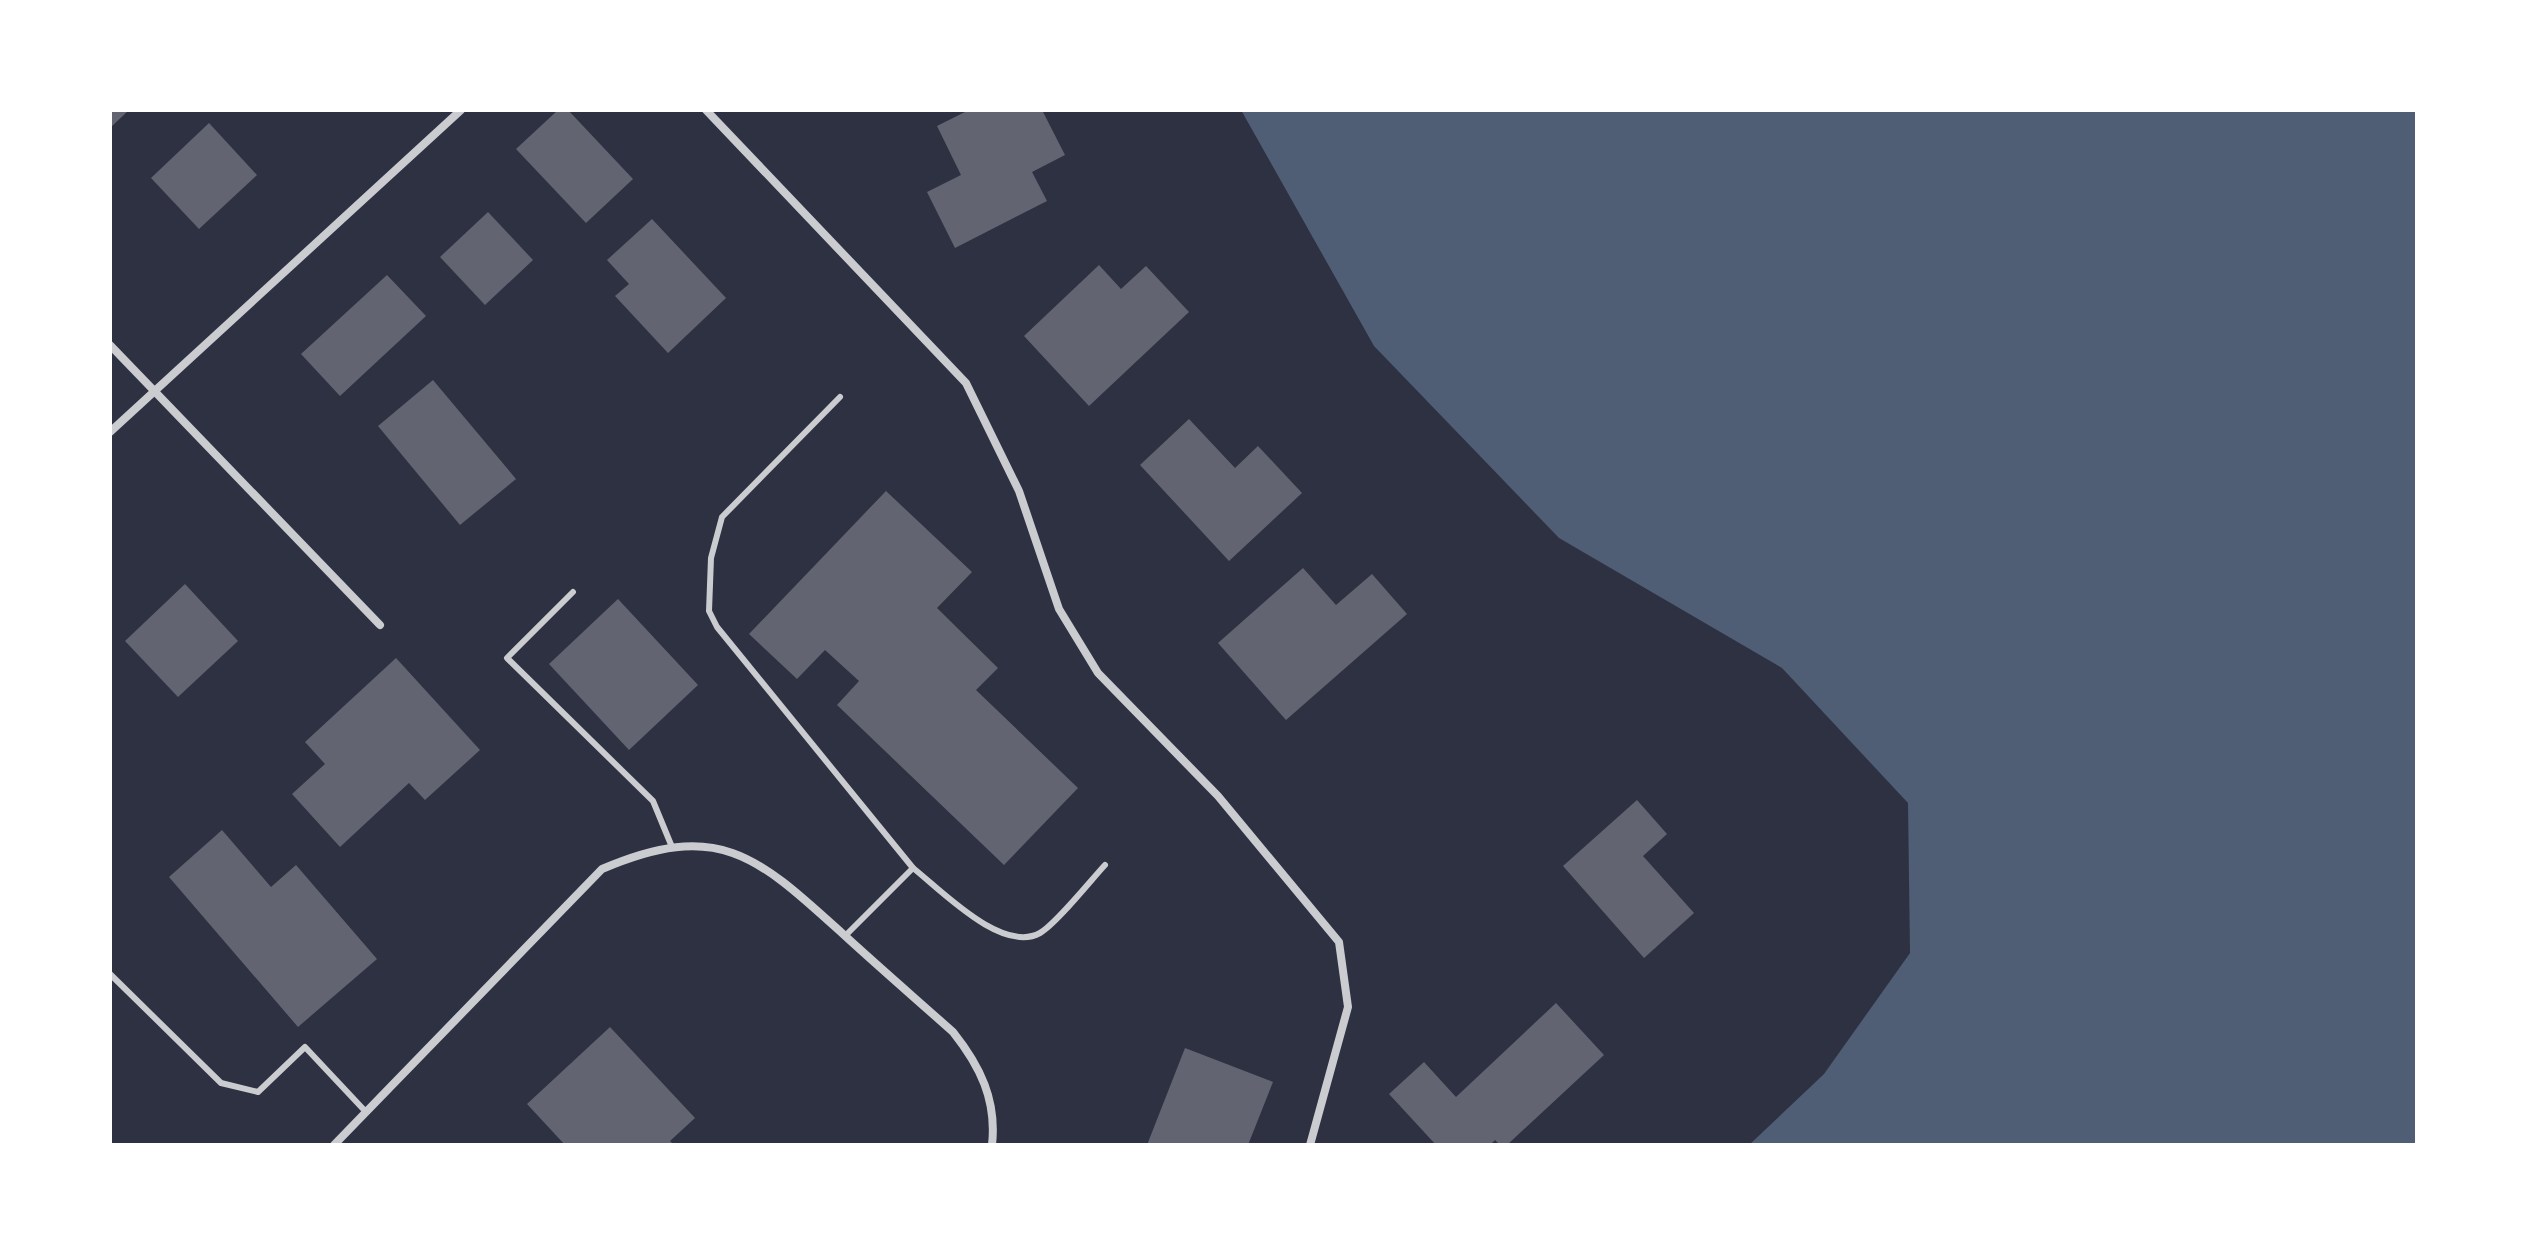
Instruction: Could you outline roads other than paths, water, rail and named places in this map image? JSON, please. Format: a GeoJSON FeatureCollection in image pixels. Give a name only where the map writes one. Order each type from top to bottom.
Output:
{"type":"FeatureCollection","features":[{"type":"Feature","properties":{"kind":"street"},"geometry":{"type":"LineString","coordinates":[[110,432],[461,110]]}},
{"type":"Feature","properties":{"kind":"street"},"geometry":{"type":"LineString","coordinates":[[706,110],[966,383],[1019,491],[1059,609],[1098,673],[1218,796],[1339,942],[1348,1007],[1310,1145]]}},
{"type":"Feature","properties":{"kind":"street"},"geometry":{"type":"LineString","coordinates":[[110,345],[380,625]]}},
{"type":"Feature","properties":{"kind":"street"},"geometry":{"type":"LineString","coordinates":[[334,1145],[602,869],[642,852],[692,844],[741,853],[780,876],[953,1032],[973,1057],[987,1085],[994,1128],[992,1145]]}},
{"type":"Feature","properties":{"kind":"lane"},"geometry":{"type":"LineString","coordinates":[[840,397],[722,517],[711,558],[709,611],[717,627],[786,716],[913,868],[984,924],[1013,938],[1040,933],[1105,865]]}},
{"type":"Feature","properties":{"kind":"lane"},"geometry":{"type":"LineString","coordinates":[[573,592],[507,658],[653,801],[672,847]]}},
{"type":"Feature","properties":{"kind":"lane"},"geometry":{"type":"LineString","coordinates":[[845,936],[913,868]]}},
{"type":"Feature","properties":{"kind":"lane"},"geometry":{"type":"LineString","coordinates":[[110,974],[221,1083],[258,1092],[305,1047],[366,1112]]}},
{"type":"Feature","properties":{"kind":"water"},"geometry":{"type":"Polygon","coordinates":[[[1241,110],[2417,110],[2417,1145],[1749,1145],[1824,1074],[1910,953],[1908,803],[1782,668],[1559,538],[1374,346],[1241,110]]]}}]}
